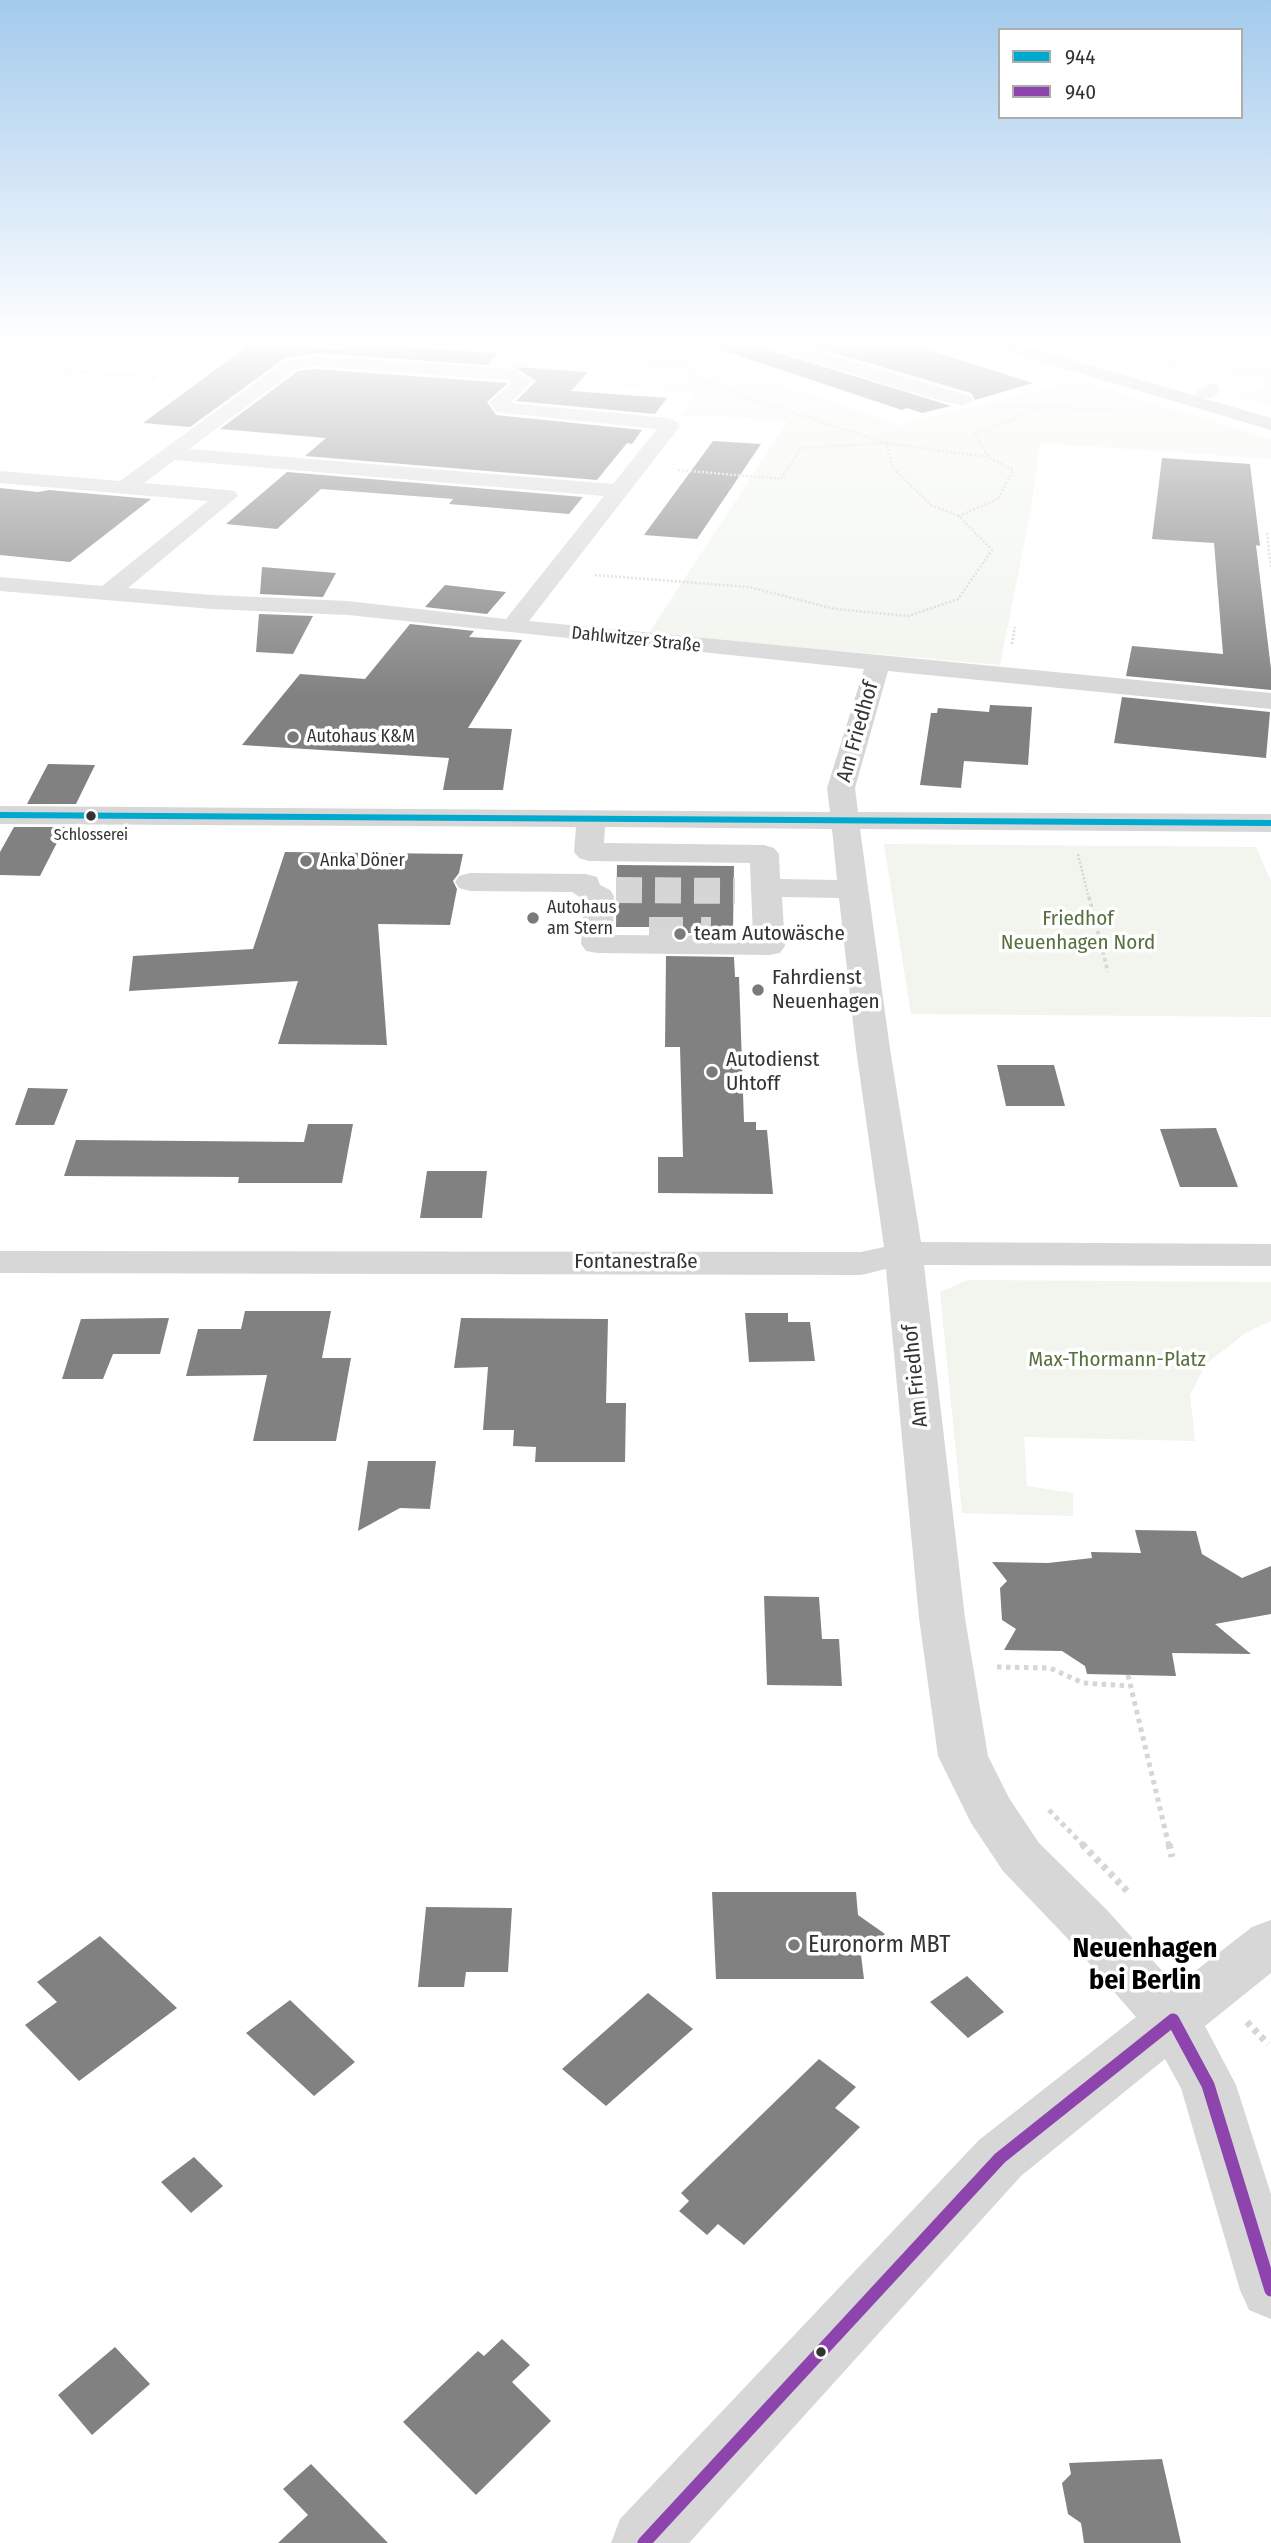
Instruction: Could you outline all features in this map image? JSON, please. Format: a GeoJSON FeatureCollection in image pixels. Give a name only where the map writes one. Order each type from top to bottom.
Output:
{"type":"FeatureCollection","features":[{"type":"Feature","properties":{"kind":"street"},"geometry":{"type":"LineString","coordinates":[[125,487],[166,460]]}},
{"type":"Feature","properties":{"kind":"street"},"geometry":{"type":"LineString","coordinates":[[235,460],[618,491]]}},
{"type":"Feature","properties":{"kind":"street"},"geometry":{"type":"LineString","coordinates":[[512,627],[644,460]]}},
{"type":"Feature","properties":{"kind":"street"},"geometry":{"type":"LineString","coordinates":[[107,593],[270,463]]}},
{"type":"Feature","properties":{"kind":"street"},"geometry":{"type":"LineString","coordinates":[[0,477],[227,496]]}},
{"type":"Feature","properties":{"kind":"street","name":"Dahlwitzer Straße"},"geometry":{"type":"LineString","coordinates":[[0,584],[212,602],[348,608],[512,627],[1271,701]]}},
{"type":"Feature","properties":{"kind":"street","name":"Am Friedhof"},"geometry":{"type":"LineString","coordinates":[[878,663],[841,788],[873,1049],[904,1253],[942,1618],[963,1756],[989,1809],[1021,1857],[1087,1924],[1173,2020],[1208,2085],[1271,2290]]}},
{"type":"Feature","properties":{"kind":"street"},"geometry":{"type":"LineString","coordinates":[[0,815],[1271,823]]}},
{"type":"Feature","properties":{"kind":"street"},"geometry":{"type":"LineString","coordinates":[[470,882],[587,875],[764,854],[769,946],[597,944],[599,896],[587,875],[591,819]]}},
{"type":"Feature","properties":{"kind":"street"},"geometry":{"type":"LineString","coordinates":[[587,875],[616,882]]}},
{"type":"Feature","properties":{"kind":"street"},"geometry":{"type":"LineString","coordinates":[[735,883],[853,889]]}},
{"type":"Feature","properties":{"kind":"street"},"geometry":{"type":"LineString","coordinates":[[597,933],[649,934]]}},
{"type":"Feature","properties":{"kind":"street"},"geometry":{"type":"LineString","coordinates":[[711,934],[768,935]]}},
{"type":"Feature","properties":{"kind":"street","name":"Fontanestraße"},"geometry":{"type":"LineString","coordinates":[[0,1262],[861,1264],[904,1253],[1271,1255]]}},
{"type":"Feature","properties":{"kind":"street"},"geometry":{"type":"LineString","coordinates":[[644,2543],[1000,2158],[1271,1942]]}},
{"type":"Feature","properties":{"kind":"path"},"geometry":{"type":"LineString","coordinates":[[638,467],[781,479],[793,460]]}},
{"type":"Feature","properties":{"kind":"path"},"geometry":{"type":"LineString","coordinates":[[555,572],[749,587],[835,608],[908,616],[958,599],[992,550],[959,516],[931,505],[893,468],[891,460]]}},
{"type":"Feature","properties":{"kind":"path"},"geometry":{"type":"LineString","coordinates":[[959,516],[998,499],[1013,470],[993,460]]}},
{"type":"Feature","properties":{"kind":"path"},"geometry":{"type":"LineString","coordinates":[[1267,533],[1271,569]]}},
{"type":"Feature","properties":{"kind":"path"},"geometry":{"type":"LineString","coordinates":[[1076,847],[1108,972]]}},
{"type":"Feature","properties":{"kind":"path"},"geometry":{"type":"LineString","coordinates":[[994,1657],[999,1679]]}},
{"type":"Feature","properties":{"kind":"path"},"geometry":{"type":"LineString","coordinates":[[996,1667],[1050,1668],[1083,1683],[1130,1686]]}},
{"type":"Feature","properties":{"kind":"path"},"geometry":{"type":"LineString","coordinates":[[1128,1675],[1172,1857]]}},
{"type":"Feature","properties":{"kind":"path"},"geometry":{"type":"LineString","coordinates":[[1047,1808],[1098,1859]]}},
{"type":"Feature","properties":{"kind":"green space"},"geometry":{"type":"Polygon","coordinates":[[[763,460],[1038,460],[1031,510],[1000,665],[648,634],[763,460]]]}},
{"type":"Feature","properties":{"kind":"green space","name":"Friedhof Neuenhagen Nord"},"geometry":{"type":"Polygon","coordinates":[[[884,844],[1256,847],[1271,881],[1271,1017],[911,1014],[884,844]]]}},
{"type":"Feature","properties":{"kind":"green space","name":"Max-Thormann-Platz"},"geometry":{"type":"Polygon","coordinates":[[[968,1280],[1271,1282],[1271,1321],[1247,1332],[1206,1364],[1190,1395],[1195,1441],[1024,1437],[1027,1486],[1073,1493],[1073,1516],[962,1513],[940,1292],[968,1280]]]}},
{"type":"Feature","properties":{"kind":"building"},"geometry":{"type":"Polygon","coordinates":[[[350,460],[613,460],[597,480],[350,460]]]}},
{"type":"Feature","properties":{"kind":"building"},"geometry":{"type":"Polygon","coordinates":[[[699,460],[750,460],[697,539],[644,535],[699,460]]]}},
{"type":"Feature","properties":{"kind":"building"},"geometry":{"type":"Polygon","coordinates":[[[1162,460],[1250,464],[1260,546],[1256,545],[1271,669],[1271,690],[1126,676],[1132,646],[1223,654],[1214,543],[1152,539],[1162,460]]]}},
{"type":"Feature","properties":{"kind":"building"},"geometry":{"type":"Polygon","coordinates":[[[287,472],[583,497],[569,514],[449,504],[453,499],[321,489],[277,529],[226,524],[287,472]]]}},
{"type":"Feature","properties":{"kind":"building"},"geometry":{"type":"Polygon","coordinates":[[[0,488],[151,499],[70,562],[0,555],[0,488]]]}},
{"type":"Feature","properties":{"kind":"building"},"geometry":{"type":"Polygon","coordinates":[[[262,567],[336,573],[323,597],[260,594],[262,567]]]}},
{"type":"Feature","properties":{"kind":"building"},"geometry":{"type":"Polygon","coordinates":[[[445,585],[506,592],[487,614],[425,607],[445,585]]]}},
{"type":"Feature","properties":{"kind":"building"},"geometry":{"type":"Polygon","coordinates":[[[259,614],[313,616],[293,654],[256,652],[259,614]]]}},
{"type":"Feature","properties":{"kind":"building"},"geometry":{"type":"Polygon","coordinates":[[[410,624],[474,631],[469,637],[522,640],[468,728],[512,729],[503,790],[443,790],[449,758],[242,745],[300,674],[365,679],[410,624]]]}},
{"type":"Feature","properties":{"kind":"building"},"geometry":{"type":"Polygon","coordinates":[[[1122,697],[1270,712],[1266,758],[1114,743],[1122,697]]]}},
{"type":"Feature","properties":{"kind":"building"},"geometry":{"type":"Polygon","coordinates":[[[990,705],[1032,707],[1028,765],[964,761],[961,788],[920,785],[931,713],[937,713],[938,708],[989,712],[990,705]]]}},
{"type":"Feature","properties":{"kind":"building"},"geometry":{"type":"Polygon","coordinates":[[[48,764],[95,765],[76,804],[27,804],[48,764]]]}},
{"type":"Feature","properties":{"kind":"building"},"geometry":{"type":"Polygon","coordinates":[[[14,827],[65,827],[40,876],[0,875],[0,852],[14,827]]]}},
{"type":"Feature","properties":{"kind":"building"},"geometry":{"type":"Polygon","coordinates":[[[285,852],[463,854],[459,873],[453,881],[457,889],[450,925],[378,924],[387,1045],[278,1044],[298,981],[129,991],[133,956],[253,949],[285,852]]]}},
{"type":"Feature","properties":{"kind":"building"},"geometry":{"type":"Polygon","coordinates":[[[617,865],[734,866],[733,933],[649,933],[649,927],[616,927],[617,865]]]}},
{"type":"Feature","properties":{"kind":"building"},"geometry":{"type":"Polygon","coordinates":[[[666,956],[734,957],[735,977],[739,977],[744,1122],[756,1122],[756,1130],[767,1130],[773,1194],[658,1193],[658,1157],[683,1157],[680,1047],[665,1047],[666,956]]]}},
{"type":"Feature","properties":{"kind":"building"},"geometry":{"type":"Polygon","coordinates":[[[997,1065],[1054,1065],[1065,1106],[1006,1106],[997,1065]]]}},
{"type":"Feature","properties":{"kind":"building"},"geometry":{"type":"Polygon","coordinates":[[[28,1088],[68,1089],[54,1125],[15,1125],[28,1088]]]}},
{"type":"Feature","properties":{"kind":"building"},"geometry":{"type":"Polygon","coordinates":[[[308,1124],[353,1124],[342,1183],[238,1183],[239,1177],[64,1176],[76,1140],[304,1142],[308,1124]]]}},
{"type":"Feature","properties":{"kind":"building"},"geometry":{"type":"Polygon","coordinates":[[[1216,1128],[1238,1187],[1180,1187],[1160,1129],[1216,1128]]]}},
{"type":"Feature","properties":{"kind":"building"},"geometry":{"type":"Polygon","coordinates":[[[427,1171],[487,1171],[482,1218],[420,1218],[427,1171]]]}},
{"type":"Feature","properties":{"kind":"building"},"geometry":{"type":"Polygon","coordinates":[[[245,1311],[331,1311],[322,1358],[351,1358],[336,1441],[253,1441],[267,1375],[186,1376],[198,1329],[241,1329],[245,1311]]]}},
{"type":"Feature","properties":{"kind":"building"},"geometry":{"type":"Polygon","coordinates":[[[745,1313],[788,1313],[788,1322],[810,1322],[815,1361],[749,1362],[745,1313]]]}},
{"type":"Feature","properties":{"kind":"building"},"geometry":{"type":"Polygon","coordinates":[[[169,1318],[160,1354],[113,1354],[103,1379],[62,1379],[81,1319],[169,1318]]]}},
{"type":"Feature","properties":{"kind":"building"},"geometry":{"type":"Polygon","coordinates":[[[461,1318],[608,1319],[606,1403],[626,1403],[625,1462],[535,1462],[536,1447],[513,1446],[514,1430],[483,1430],[488,1367],[454,1368],[461,1318]]]}},
{"type":"Feature","properties":{"kind":"building"},"geometry":{"type":"Polygon","coordinates":[[[368,1461],[436,1461],[430,1509],[400,1508],[358,1531],[368,1461]]]}},
{"type":"Feature","properties":{"kind":"building"},"geometry":{"type":"Polygon","coordinates":[[[1135,1530],[1196,1531],[1202,1554],[1242,1578],[1271,1566],[1271,1614],[1215,1624],[1251,1654],[1172,1653],[1176,1676],[1087,1674],[1085,1666],[1062,1651],[1004,1650],[1016,1629],[1002,1620],[1000,1588],[1007,1581],[992,1562],[1048,1563],[1092,1558],[1091,1552],[1141,1553],[1135,1530]]]}},
{"type":"Feature","properties":{"kind":"building"},"geometry":{"type":"Polygon","coordinates":[[[764,1596],[819,1597],[822,1639],[839,1639],[842,1686],[767,1685],[764,1596]]]}},
{"type":"Feature","properties":{"kind":"building","name":"Euronorm MBT"},"geometry":{"type":"Polygon","coordinates":[[[712,1892],[856,1892],[858,1915],[885,1934],[861,1955],[864,1979],[716,1979],[712,1892]]]}},
{"type":"Feature","properties":{"kind":"building"},"geometry":{"type":"Polygon","coordinates":[[[426,1907],[512,1908],[508,1972],[466,1972],[464,1987],[418,1987],[426,1907]]]}},
{"type":"Feature","properties":{"kind":"building"},"geometry":{"type":"Polygon","coordinates":[[[100,1936],[177,2008],[79,2081],[25,2025],[57,2002],[37,1982],[100,1936]]]}},
{"type":"Feature","properties":{"kind":"building"},"geometry":{"type":"Polygon","coordinates":[[[967,1976],[1004,2012],[968,2038],[930,2002],[967,1976]]]}},
{"type":"Feature","properties":{"kind":"building"},"geometry":{"type":"Polygon","coordinates":[[[648,1993],[693,2029],[606,2106],[562,2069],[648,1993]]]}},
{"type":"Feature","properties":{"kind":"building"},"geometry":{"type":"Polygon","coordinates":[[[290,2000],[355,2062],[314,2096],[246,2033],[290,2000]]]}},
{"type":"Feature","properties":{"kind":"building"},"geometry":{"type":"Polygon","coordinates":[[[819,2059],[856,2087],[835,2108],[860,2127],[744,2245],[718,2224],[707,2235],[679,2211],[689,2201],[681,2193],[819,2059]]]}},
{"type":"Feature","properties":{"kind":"building"},"geometry":{"type":"Polygon","coordinates":[[[194,2157],[223,2186],[191,2213],[161,2182],[194,2157]]]}},
{"type":"Feature","properties":{"kind":"building"},"geometry":{"type":"Polygon","coordinates":[[[502,2339],[530,2365],[512,2382],[551,2421],[476,2495],[403,2422],[478,2351],[484,2356],[502,2339]]]}},
{"type":"Feature","properties":{"kind":"building"},"geometry":{"type":"Polygon","coordinates":[[[115,2347],[150,2384],[92,2435],[58,2395],[115,2347]]]}},
{"type":"Feature","properties":{"kind":"building"},"geometry":{"type":"Polygon","coordinates":[[[1162,2459],[1181,2543],[1084,2543],[1081,2523],[1068,2514],[1062,2483],[1071,2474],[1069,2463],[1162,2459]]]}},
{"type":"Feature","properties":{"kind":"building"},"geometry":{"type":"Polygon","coordinates":[[[311,2464],[388,2543],[278,2543],[308,2515],[283,2489],[311,2464]]]}},
{"type":"Feature","properties":{"kind":"tunnel"},"geometry":{"type":"LineString","coordinates":[[616,890],[735,891]]}},
{"type":"Feature","properties":{"kind":"tunnel"},"geometry":{"type":"LineString","coordinates":[[649,934],[711,934]]}},
{"type":"Feature","properties":{"kind":"transit line","name":"944"},"geometry":{"type":"LineString","coordinates":[[0,815],[1271,823]]}},
{"type":"Feature","properties":{"kind":"transit line","name":"940"},"geometry":{"type":"LineString","coordinates":[[1173,2020],[1208,2085],[1271,2290]]}},
{"type":"Feature","properties":{"kind":"transit line","name":"940"},"geometry":{"type":"LineString","coordinates":[[644,2543],[1000,2158],[1173,2020]]}},
{"type":"Feature","properties":{"kind":"place","name":"Autohaus K&M"},"geometry":{"type":"Point","coordinates":[293,737]}},
{"type":"Feature","properties":{"kind":"place","name":"Schlosserei"},"geometry":{"type":"Point","coordinates":[91,816]}},
{"type":"Feature","properties":{"kind":"place","name":"Anka Döner"},"geometry":{"type":"Point","coordinates":[306,861]}},
{"type":"Feature","properties":{"kind":"place","name":"Autohaus am Stern"},"geometry":{"type":"Point","coordinates":[533,918]}},
{"type":"Feature","properties":{"kind":"place","name":"team Autowäsche"},"geometry":{"type":"Point","coordinates":[680,934]}},
{"type":"Feature","properties":{"kind":"place","name":"Fahrdienst Neuenhagen"},"geometry":{"type":"Point","coordinates":[758,990]}},
{"type":"Feature","properties":{"kind":"place","name":"Autodienst Uhtoff"},"geometry":{"type":"Point","coordinates":[712,1072]}},
{"type":"Feature","properties":{"kind":"place","name":"Euronorm MBT"},"geometry":{"type":"Point","coordinates":[794,1945]}},
{"type":"Feature","properties":{"kind":"district","name":"Neuenhagen bei Berlin"},"geometry":{"type":"Point","coordinates":[1145,1965]}}]}
